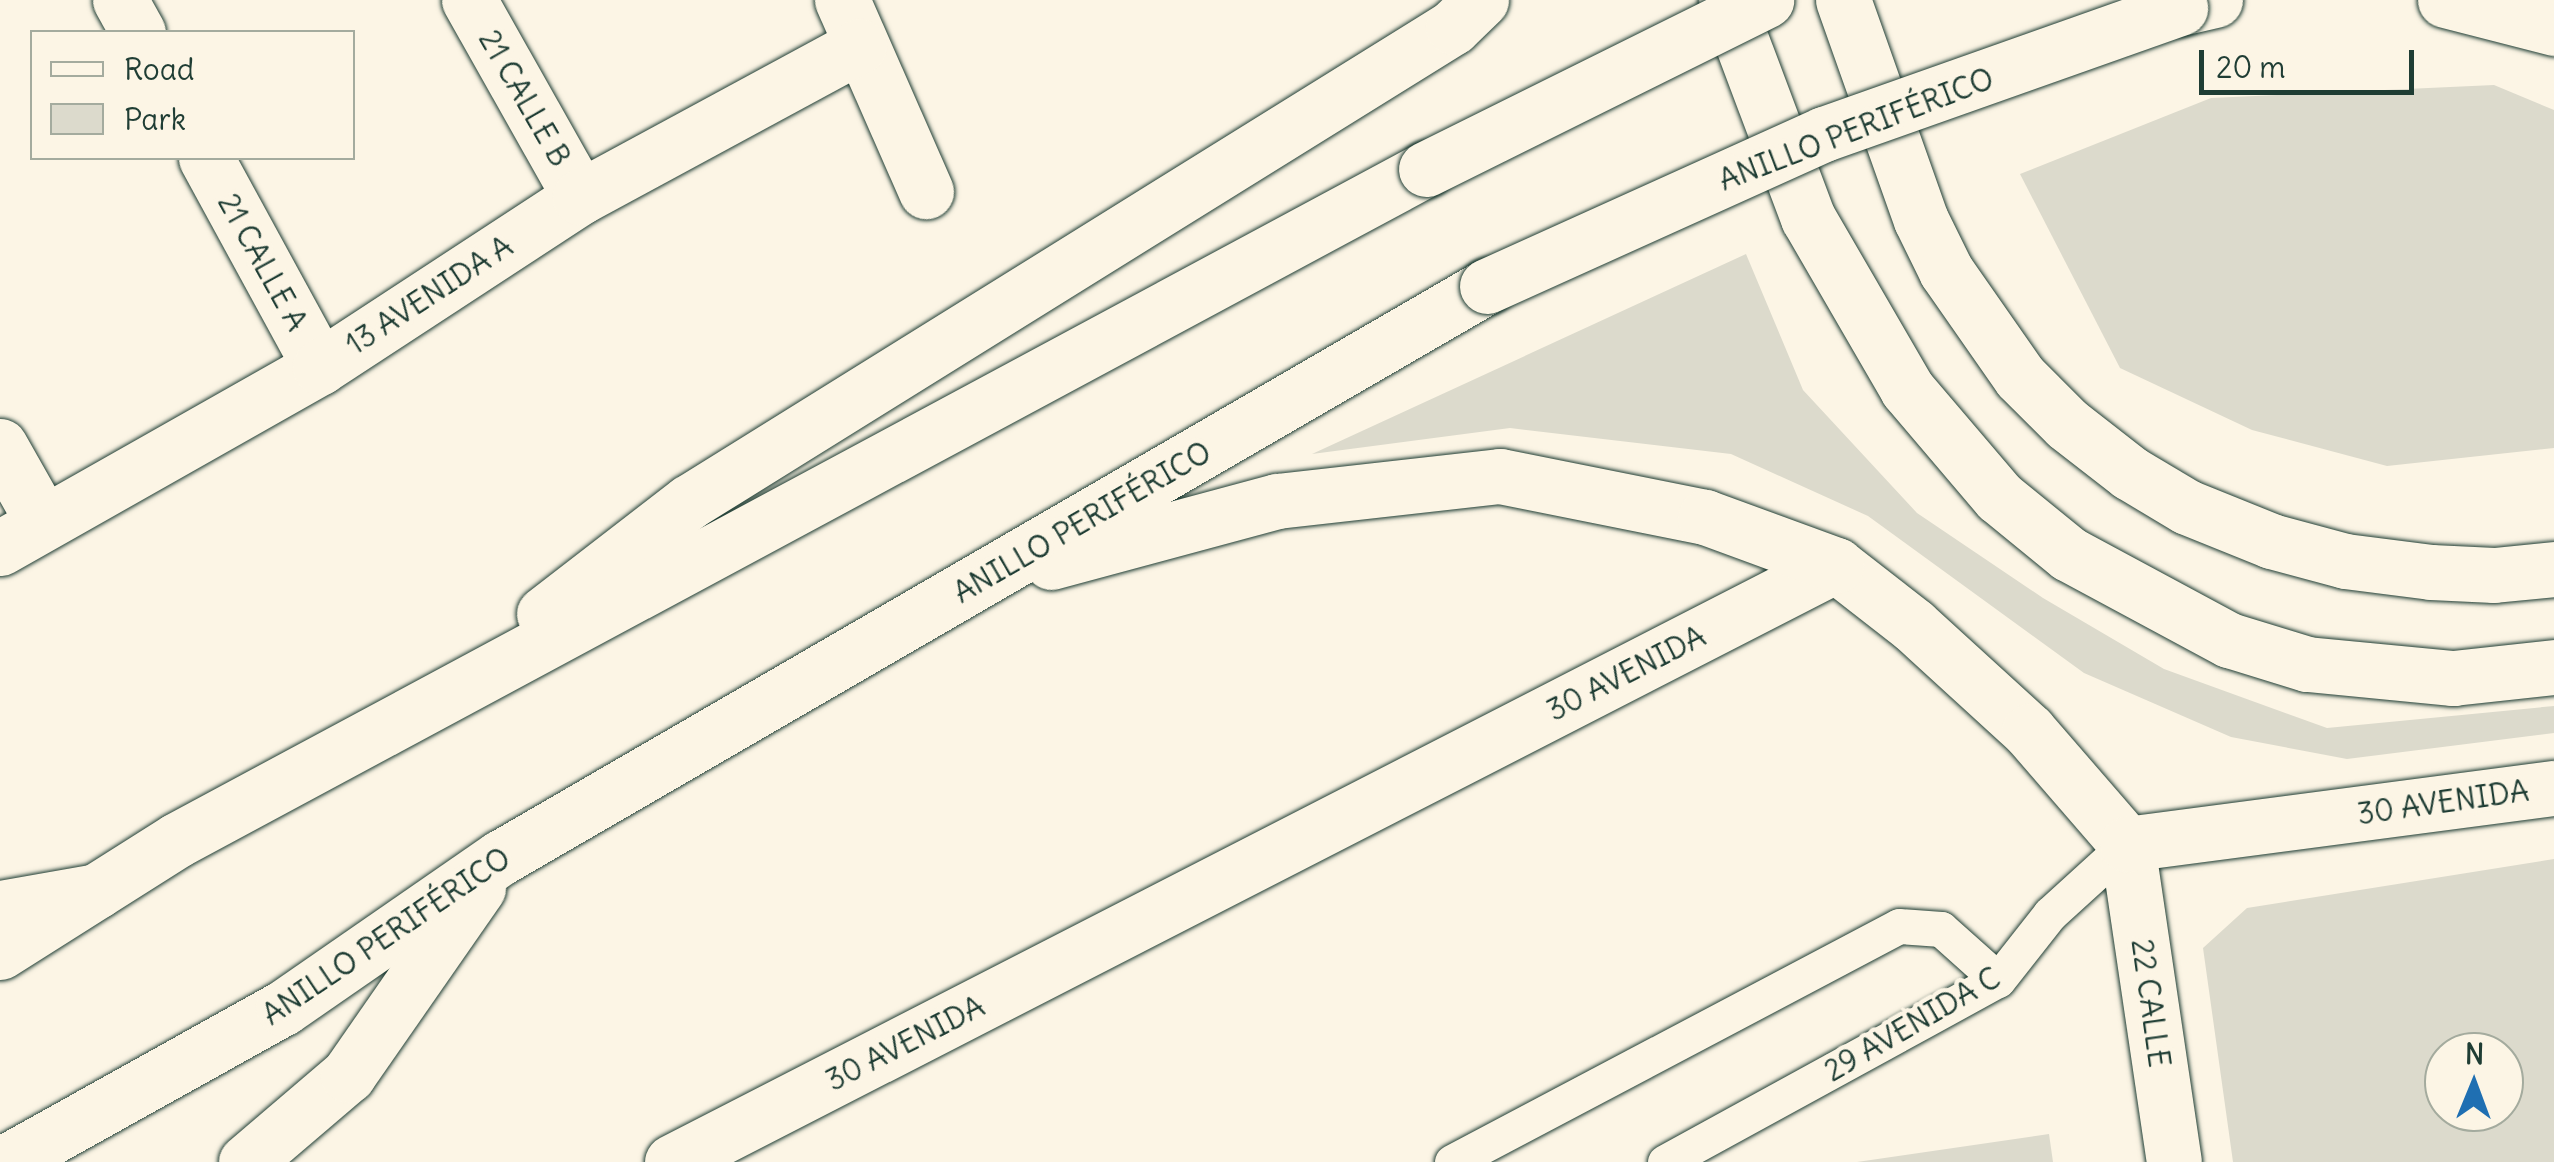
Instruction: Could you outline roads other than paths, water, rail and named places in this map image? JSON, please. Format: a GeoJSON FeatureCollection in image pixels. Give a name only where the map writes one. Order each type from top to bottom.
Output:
{"type":"FeatureCollection","features":[{"type":"Feature","properties":{"kind":"main road"},"geometry":{"type":"LineString","coordinates":[[120,0],[137,30]]}},
{"type":"Feature","properties":{"kind":"main road","name":"21 CALLE B"},"geometry":{"type":"LineString","coordinates":[[468,0],[580,196]]}},
{"type":"Feature","properties":{"kind":"main road"},"geometry":{"type":"LineString","coordinates":[[443,698],[690,502],[1452,26],[1481,0]]}},
{"type":"Feature","properties":{"kind":"main road"},"geometry":{"type":"LineString","coordinates":[[1726,0],[1808,218],[1908,390],[1999,497],[2069,554],[2229,640],[2307,664],[2452,678],[2554,666]]}},
{"type":"Feature","properties":{"kind":"main road"},"geometry":{"type":"LineString","coordinates":[[0,952],[177,840],[1426,168],[1766,0]]}},
{"type":"Feature","properties":{"kind":"main road"},"geometry":{"type":"LineString","coordinates":[[1843,0],[1921,220],[1946,272],[2020,377],[2068,424],[2130,473],[2188,507],[2271,541],[2345,561],[2431,572],[2494,576],[2554,569]]}},
{"type":"Feature","properties":{"kind":"main road"},"geometry":{"type":"LineString","coordinates":[[2445,0],[2554,28]]}},
{"type":"Feature","properties":{"kind":"main road","name":"ANILLO PERIFÉRICO"},"geometry":{"type":"LineString","coordinates":[[6,1162],[283,1008],[500,858],[1487,286],[1824,134],[2198,4]]}},
{"type":"Feature","properties":{"kind":"main road"},"geometry":{"type":"LineString","coordinates":[[851,23],[926,191]]}},
{"type":"Feature","properties":{"kind":"main road","name":"13 AVENIDA A"},"geometry":{"type":"LineString","coordinates":[[22,535],[320,366],[851,23]]}},
{"type":"Feature","properties":{"kind":"main road","name":"21 CALLE A"},"geometry":{"type":"LineString","coordinates":[[207,160],[320,366]]}},
{"type":"Feature","properties":{"kind":"main road"},"geometry":{"type":"LineString","coordinates":[[0,446],[22,535]]}},
{"type":"Feature","properties":{"kind":"main road"},"geometry":{"type":"LineString","coordinates":[[980,581],[1277,501],[1500,476],[1705,516],[1836,565],[1912,625],[2028,731],[2127,844]]}},
{"type":"Feature","properties":{"kind":"main road","name":"30 AVENIDA"},"geometry":{"type":"LineString","coordinates":[[672,1162],[1836,565]]}},
{"type":"Feature","properties":{"kind":"main road","name":"30 AVENIDA"},"geometry":{"type":"LineString","coordinates":[[2127,844],[2554,788]]}},
{"type":"Feature","properties":{"kind":"main road","name":"22 CALLE"},"geometry":{"type":"LineString","coordinates":[[2127,844],[2174,1162]]}},
{"type":"Feature","properties":{"kind":"main road"},"geometry":{"type":"LineString","coordinates":[[246,1162],[348,1074],[500,858]]}},
{"type":"Feature","properties":{"kind":"main road"},"geometry":{"type":"LineString","coordinates":[[0,908],[97,891]]}},
{"type":"Feature","properties":{"kind":"lane","name":"29 AVENIDA C"},"geometry":{"type":"LineString","coordinates":[[1665,1162],[1998,980],[2050,914],[2127,844]]}},
{"type":"Feature","properties":{"kind":"lane"},"geometry":{"type":"LineString","coordinates":[[1452,1162],[1899,926],[1941,929],[1998,980]]}}]}
